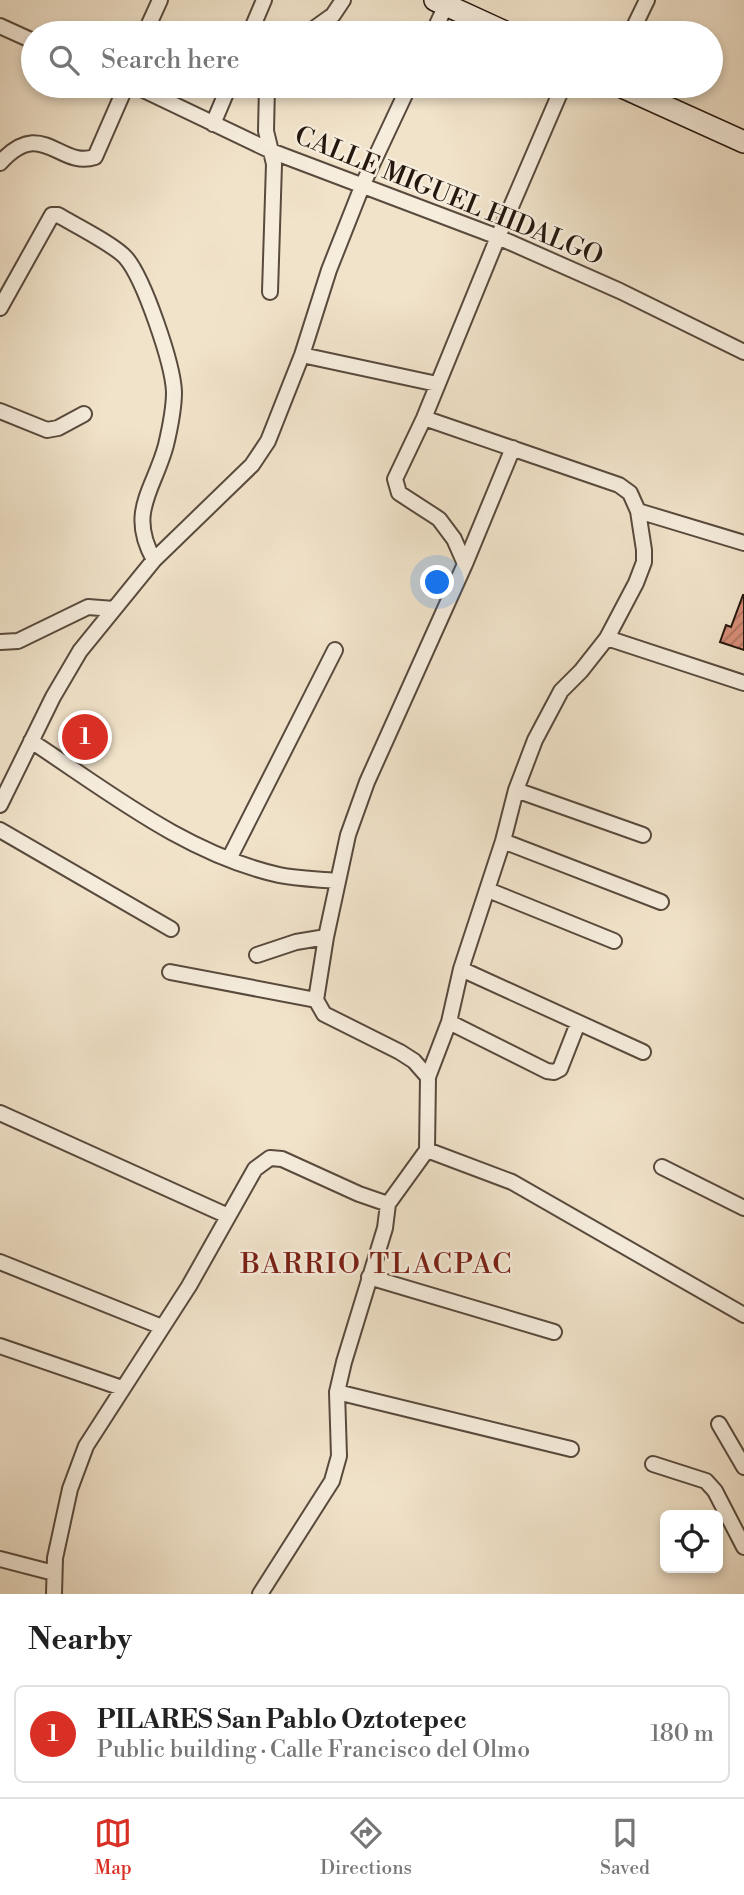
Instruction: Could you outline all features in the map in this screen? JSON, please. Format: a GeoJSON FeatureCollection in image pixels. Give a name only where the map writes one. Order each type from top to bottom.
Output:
{"type":"FeatureCollection","features":[{"type":"Feature","properties":{"kind":"main road"},"geometry":{"type":"LineString","coordinates":[[441,3],[481,21]]}},
{"type":"Feature","properties":{"kind":"main road"},"geometry":{"type":"LineString","coordinates":[[647,98],[744,142]]}},
{"type":"Feature","properties":{"kind":"street"},"geometry":{"type":"LineString","coordinates":[[150,21],[160,0]]}},
{"type":"Feature","properties":{"kind":"street"},"geometry":{"type":"LineString","coordinates":[[255,21],[264,0]]}},
{"type":"Feature","properties":{"kind":"street"},"geometry":{"type":"LineString","coordinates":[[325,21],[333,15],[343,0]]}},
{"type":"Feature","properties":{"kind":"street"},"geometry":{"type":"LineString","coordinates":[[637,21],[647,0]]}},
{"type":"Feature","properties":{"kind":"street"},"geometry":{"type":"LineString","coordinates":[[436,21],[441,3]]}},
{"type":"Feature","properties":{"kind":"street"},"geometry":{"type":"LineString","coordinates":[[0,26],[21,36]]}},
{"type":"Feature","properties":{"kind":"street"},"geometry":{"type":"LineString","coordinates":[[0,163],[8,154],[34,142],[49,145],[76,158],[86,160],[95,157],[121,98]]}},
{"type":"Feature","properties":{"kind":"street","name":"CALLE MIGUEL HIDALGO"},"geometry":{"type":"LineString","coordinates":[[160,98],[271,151],[498,237],[620,291],[744,352]]}},
{"type":"Feature","properties":{"kind":"street"},"geometry":{"type":"LineString","coordinates":[[213,124],[224,98]]}},
{"type":"Feature","properties":{"kind":"street"},"geometry":{"type":"LineString","coordinates":[[267,98],[266,131],[274,164],[270,292]]}},
{"type":"Feature","properties":{"kind":"street"},"geometry":{"type":"LineString","coordinates":[[0,805],[80,651],[154,560],[252,465],[268,441],[302,355],[329,270],[363,184],[403,98]]}},
{"type":"Feature","properties":{"kind":"street"},"geometry":{"type":"LineString","coordinates":[[465,564],[454,539],[439,519],[399,493],[395,479],[424,418],[559,98]]}},
{"type":"Feature","properties":{"kind":"street"},"geometry":{"type":"LineString","coordinates":[[0,308],[52,215],[58,215],[124,256],[139,276],[174,391],[165,449],[150,482],[141,525],[146,546],[154,560]]}},
{"type":"Feature","properties":{"kind":"street"},"geometry":{"type":"LineString","coordinates":[[302,355],[437,384]]}},
{"type":"Feature","properties":{"kind":"street"},"geometry":{"type":"LineString","coordinates":[[0,411],[47,430],[58,428],[85,414]]}},
{"type":"Feature","properties":{"kind":"street"},"geometry":{"type":"LineString","coordinates":[[260,1594],[332,1481],[339,1457],[337,1392],[344,1362],[385,1228],[388,1204],[427,1150],[430,1098],[428,1077],[449,1022],[461,969],[488,890],[516,790],[535,740],[561,691],[607,638],[644,562],[638,511],[630,493],[619,485],[424,418]]}},
{"type":"Feature","properties":{"kind":"street"},"geometry":{"type":"LineString","coordinates":[[428,1077],[414,1061],[400,1052],[324,1014],[316,1000],[326,937],[348,835],[367,782],[465,564],[513,448]]}},
{"type":"Feature","properties":{"kind":"street"},"geometry":{"type":"LineString","coordinates":[[638,511],[744,543]]}},
{"type":"Feature","properties":{"kind":"street"},"geometry":{"type":"LineString","coordinates":[[0,642],[18,641],[88,607],[114,609]]}},
{"type":"Feature","properties":{"kind":"street"},"geometry":{"type":"LineString","coordinates":[[607,638],[744,683]]}},
{"type":"Feature","properties":{"kind":"street"},"geometry":{"type":"LineString","coordinates":[[229,859],[335,650]]}},
{"type":"Feature","properties":{"kind":"street"},"geometry":{"type":"LineString","coordinates":[[32,741],[143,817],[229,859],[281,875],[337,881]]}},
{"type":"Feature","properties":{"kind":"street"},"geometry":{"type":"LineString","coordinates":[[516,790],[643,835]]}},
{"type":"Feature","properties":{"kind":"street"},"geometry":{"type":"LineString","coordinates":[[0,830],[171,929]]}},
{"type":"Feature","properties":{"kind":"street"},"geometry":{"type":"LineString","coordinates":[[503,841],[661,902]]}},
{"type":"Feature","properties":{"kind":"street"},"geometry":{"type":"LineString","coordinates":[[488,890],[614,941]]}},
{"type":"Feature","properties":{"kind":"street"},"geometry":{"type":"LineString","coordinates":[[257,955],[296,942],[326,937]]}},
{"type":"Feature","properties":{"kind":"street"},"geometry":{"type":"LineString","coordinates":[[461,969],[643,1052]]}},
{"type":"Feature","properties":{"kind":"street"},"geometry":{"type":"LineString","coordinates":[[170,972],[316,1000]]}},
{"type":"Feature","properties":{"kind":"street"},"geometry":{"type":"LineString","coordinates":[[449,1022],[554,1072],[560,1069],[578,1023]]}},
{"type":"Feature","properties":{"kind":"street"},"geometry":{"type":"LineString","coordinates":[[2,1116],[228,1216]]}},
{"type":"Feature","properties":{"kind":"street"},"geometry":{"type":"LineString","coordinates":[[427,1150],[512,1182],[744,1315]]}},
{"type":"Feature","properties":{"kind":"street"},"geometry":{"type":"LineString","coordinates":[[54,1594],[54,1573],[70,1489],[86,1446],[189,1286],[255,1169],[270,1158],[282,1159],[359,1194],[388,1204]]}},
{"type":"Feature","properties":{"kind":"street"},"geometry":{"type":"LineString","coordinates":[[662,1167],[744,1208]]}},
{"type":"Feature","properties":{"kind":"street"},"geometry":{"type":"LineString","coordinates":[[0,1262],[162,1326]]}},
{"type":"Feature","properties":{"kind":"street"},"geometry":{"type":"LineString","coordinates":[[369,1277],[554,1332]]}},
{"type":"Feature","properties":{"kind":"street"},"geometry":{"type":"LineString","coordinates":[[0,1346],[122,1388]]}},
{"type":"Feature","properties":{"kind":"street"},"geometry":{"type":"LineString","coordinates":[[337,1392],[571,1450]]}},
{"type":"Feature","properties":{"kind":"street"},"geometry":{"type":"LineString","coordinates":[[719,1424],[744,1467]]}},
{"type":"Feature","properties":{"kind":"street"},"geometry":{"type":"LineString","coordinates":[[653,1464],[706,1481],[715,1491],[744,1547]]}},
{"type":"Feature","properties":{"kind":"street"},"geometry":{"type":"LineString","coordinates":[[0,1559],[54,1573]]}},
{"type":"Feature","properties":{"kind":"building"},"geometry":{"type":"Polygon","coordinates":[[[743,595],[744,650],[720,642],[726,625],[731,627],[743,595]]]}},
{"type":"Feature","properties":{"kind":"place","name":"PILARES San Pablo Oztotepec"},"geometry":{"type":"Point","coordinates":[85,737]}},
{"type":"Feature","properties":{"kind":"district","name":"BARRIO TLACPAC"},"geometry":{"type":"Point","coordinates":[377,1264]}}]}
